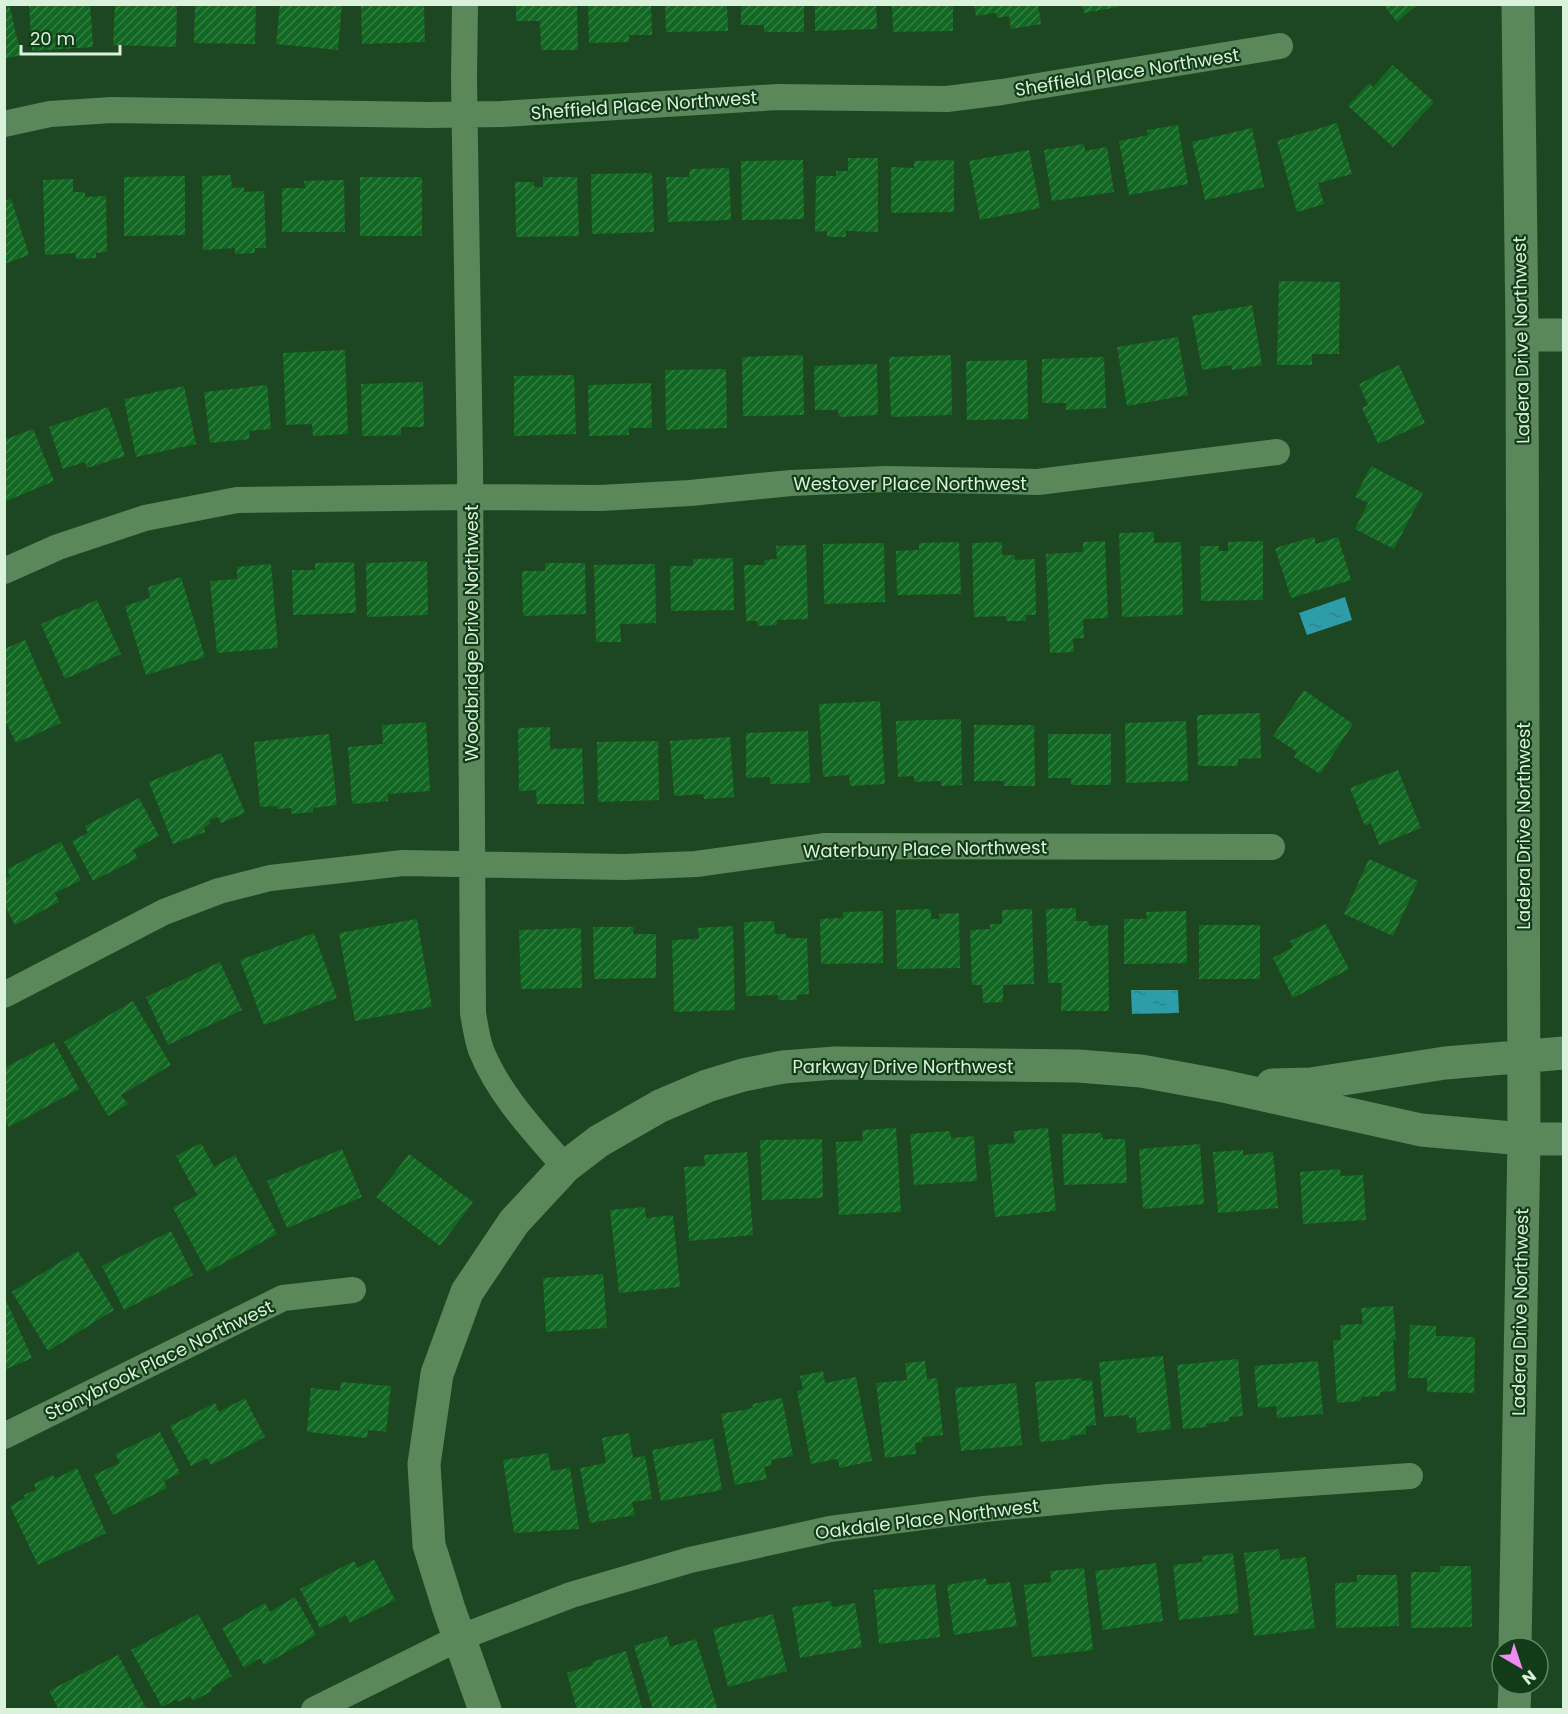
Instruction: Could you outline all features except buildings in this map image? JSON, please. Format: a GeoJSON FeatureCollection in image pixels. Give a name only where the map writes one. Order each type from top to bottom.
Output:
{"type":"FeatureCollection","features":[{"type":"Feature","properties":{"kind":"street","name":"Woodbridge Drive Northwest"},"geometry":{"type":"LineString","coordinates":[[465,4],[473,1013],[480,1049],[496,1080],[516,1111],[565,1167]]}},
{"type":"Feature","properties":{"kind":"street","name":"Ladera Drive Northwest"},"geometry":{"type":"LineString","coordinates":[[1515,1636],[1524,1139],[1522,335],[1518,4]]}},
{"type":"Feature","properties":{"kind":"street","name":"Sheffield Place Northwest"},"geometry":{"type":"LineString","coordinates":[[4,124],[50,114],[112,110],[466,115],[778,97],[947,99],[1014,91],[1280,46]]}},
{"type":"Feature","properties":{"kind":"street"},"geometry":{"type":"LineString","coordinates":[[1522,335],[1563,335]]}},
{"type":"Feature","properties":{"kind":"street","name":"Westover Place Northwest"},"geometry":{"type":"LineString","coordinates":[[4,571],[58,547],[145,518],[237,500],[600,498],[690,493],[791,483],[886,479],[1038,482],[1277,452]]}},
{"type":"Feature","properties":{"kind":"street","name":"Waterbury Place Northwest"},"geometry":{"type":"LineString","coordinates":[[4,995],[164,912],[219,891],[270,878],[403,863],[624,867],[696,864],[825,846],[1272,847]]}},
{"type":"Feature","properties":{"kind":"street"},"geometry":{"type":"LineString","coordinates":[[1223,1086],[1311,1084],[1445,1063],[1563,1053]]}},
{"type":"Feature","properties":{"kind":"street","name":"Parkway Drive Northwest"},"geometry":{"type":"LineString","coordinates":[[485,1710],[429,1545],[424,1464],[437,1374],[467,1292],[514,1222],[565,1167],[599,1141],[660,1106],[707,1086],[743,1075],[783,1067],[835,1064],[1078,1066],[1141,1071],[1223,1086],[1421,1130],[1524,1139],[1563,1139]]}},
{"type":"Feature","properties":{"kind":"street","name":"Stonybrook Place Northwest"},"geometry":{"type":"LineString","coordinates":[[4,1436],[283,1298],[353,1290]]}},
{"type":"Feature","properties":{"kind":"street","name":"Oakdale Place Northwest"},"geometry":{"type":"LineString","coordinates":[[314,1710],[459,1638],[571,1594],[690,1560],[830,1529],[984,1509],[1109,1497],[1410,1476]]}},
{"type":"Feature","properties":{"kind":"water"},"geometry":{"type":"Polygon","coordinates":[[[1345,597],[1352,620],[1307,635],[1299,613],[1345,597]]]}},
{"type":"Feature","properties":{"kind":"water"},"geometry":{"type":"Polygon","coordinates":[[[1131,990],[1178,990],[1179,1013],[1132,1014],[1131,990]]]}}]}
